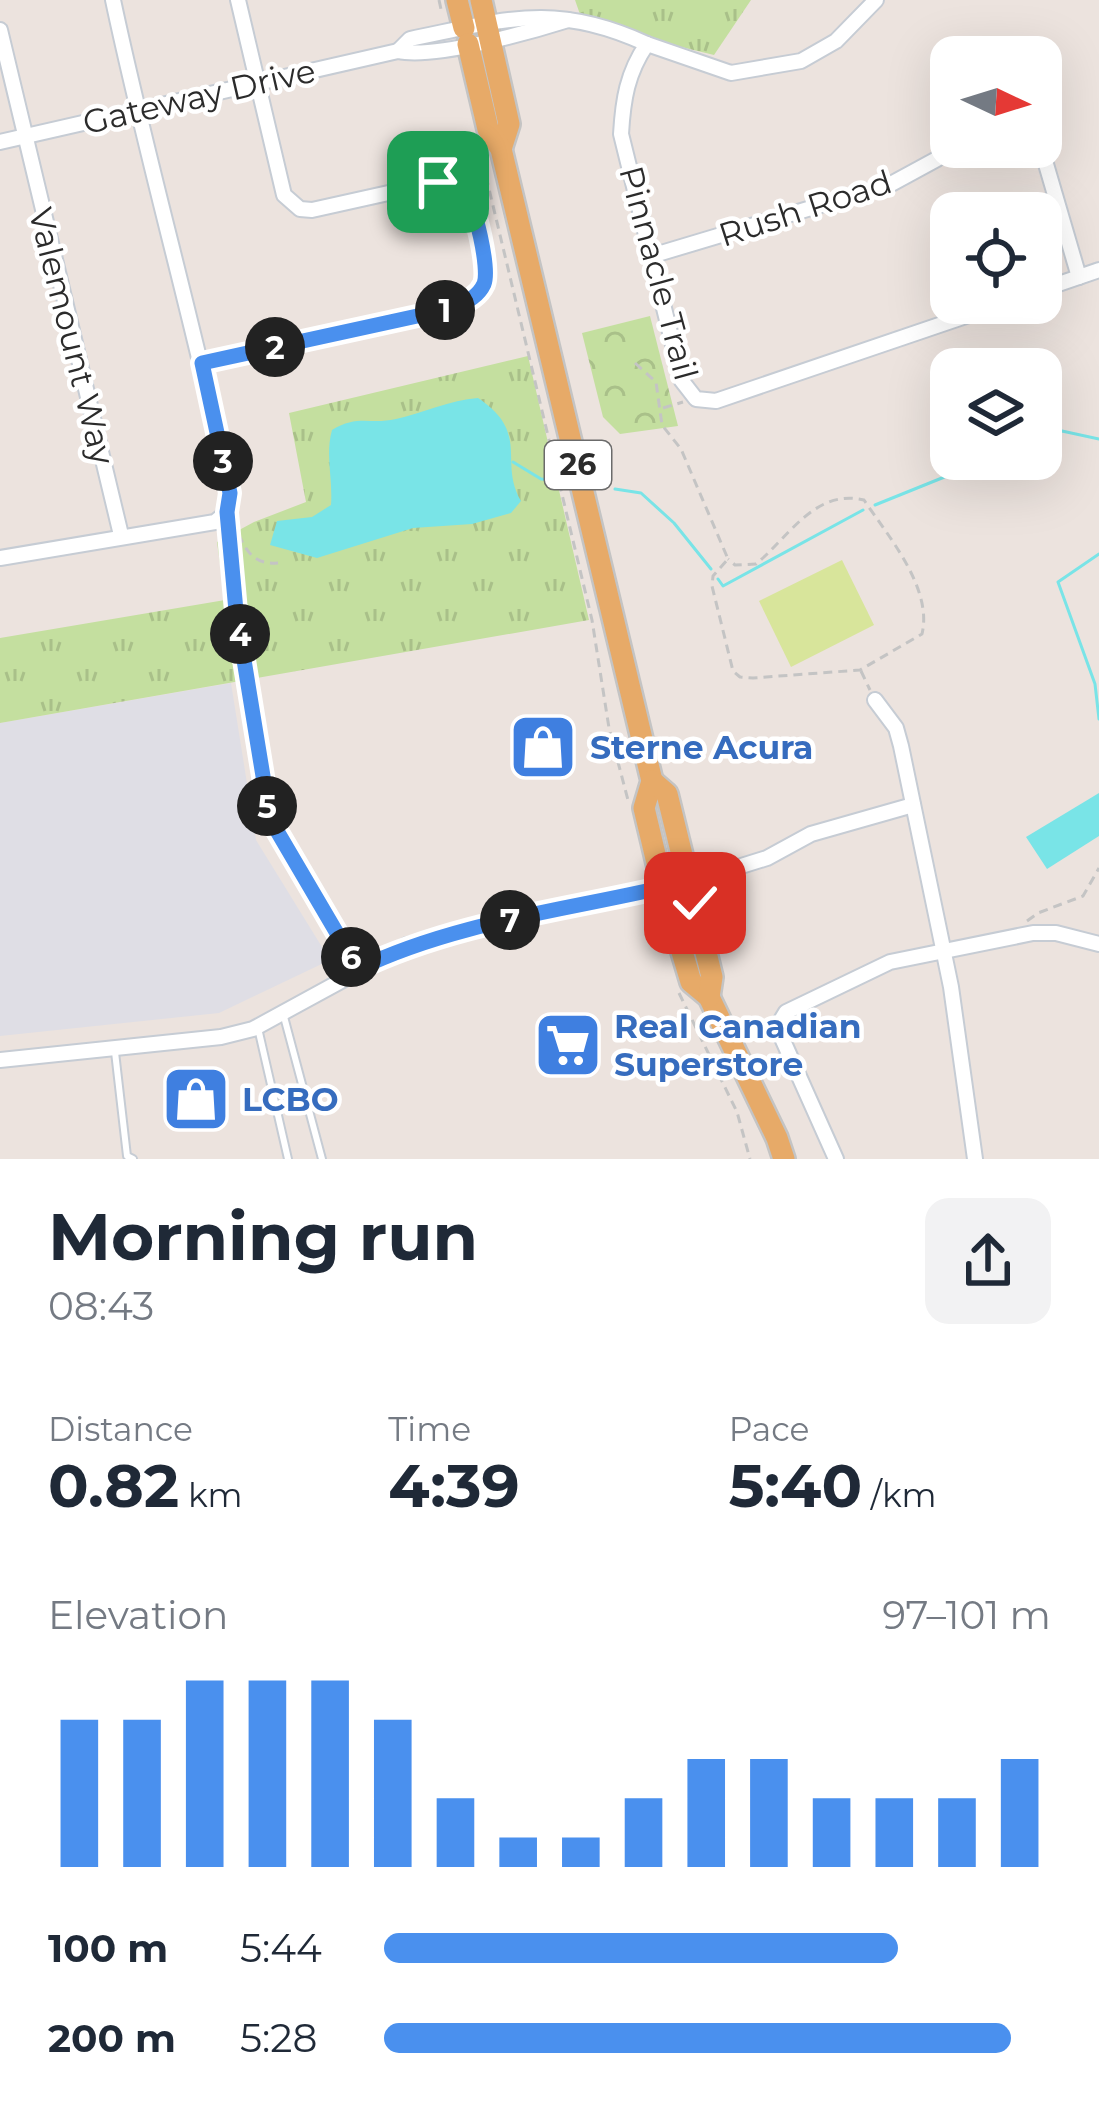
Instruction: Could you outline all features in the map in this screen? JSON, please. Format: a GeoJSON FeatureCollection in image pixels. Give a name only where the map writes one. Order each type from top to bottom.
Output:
{"type":"FeatureCollection","features":[{"type":"Feature","properties":{"kind":"main road","name":"26"},"geometry":{"type":"LineString","coordinates":[[477,34],[481,0]]}},
{"type":"Feature","properties":{"kind":"main road","name":"26"},"geometry":{"type":"LineString","coordinates":[[450,7],[477,34],[509,124],[501,149],[652,781],[644,808],[663,888],[691,982],[709,997],[784,1159]]}},
{"type":"Feature","properties":{"kind":"main road","name":"26"},"geometry":{"type":"LineString","coordinates":[[652,781],[668,794],[712,977],[709,997]]}},
{"type":"Feature","properties":{"kind":"street"},"geometry":{"type":"LineString","coordinates":[[1,554],[214,522],[227,512],[230,493],[202,363],[136,110],[113,0]]}},
{"type":"Feature","properties":{"kind":"street"},"geometry":{"type":"LineString","coordinates":[[202,363],[454,308],[475,297],[486,275],[468,196],[459,187],[438,182],[312,210],[291,203],[284,195],[238,0]]}},
{"type":"Feature","properties":{"kind":"street"},"geometry":{"type":"LineString","coordinates":[[477,34],[568,20],[616,31],[731,73],[801,61],[836,41],[876,0]]}},
{"type":"Feature","properties":{"kind":"street","name":"Valemount Way"},"geometry":{"type":"LineString","coordinates":[[0,30],[121,536]]}},
{"type":"Feature","properties":{"kind":"street","name":"Gateway Drive"},"geometry":{"type":"LineString","coordinates":[[0,142],[398,51],[410,39],[477,34]]}},
{"type":"Feature","properties":{"kind":"street","name":"Pinnacle Trail"},"geometry":{"type":"LineString","coordinates":[[647,44],[632,66],[621,134],[682,381],[696,399],[716,401],[942,324]]}},
{"type":"Feature","properties":{"kind":"street","name":"Rush Road"},"geometry":{"type":"LineString","coordinates":[[651,256],[891,184],[930,163]]}},
{"type":"Feature","properties":{"kind":"street"},"geometry":{"type":"LineString","coordinates":[[1047,168],[1078,277]]}},
{"type":"Feature","properties":{"kind":"street"},"geometry":{"type":"LineString","coordinates":[[1062,283],[1099,270]]}},
{"type":"Feature","properties":{"kind":"street"},"geometry":{"type":"LineString","coordinates":[[875,700],[896,728],[913,805],[963,1052],[975,1159]]}},
{"type":"Feature","properties":{"kind":"street"},"geometry":{"type":"LineString","coordinates":[[250,704],[270,819],[358,969]]}},
{"type":"Feature","properties":{"kind":"street"},"geometry":{"type":"LineString","coordinates":[[0,1060],[221,1037],[257,1027],[407,945],[690,881],[767,858],[811,834],[913,805]]}},
{"type":"Feature","properties":{"kind":"street"},"geometry":{"type":"LineString","coordinates":[[836,1159],[781,1036],[780,1022],[786,1012],[890,962],[1023,935],[1056,933],[1099,944]]}},
{"type":"Feature","properties":{"kind":"lane"},"geometry":{"type":"LineString","coordinates":[[283,1013],[322,1159]]}},
{"type":"Feature","properties":{"kind":"lane"},"geometry":{"type":"LineString","coordinates":[[257,1027],[288,1159]]}},
{"type":"Feature","properties":{"kind":"lane"},"geometry":{"type":"LineString","coordinates":[[115,1048],[128,1158]]}},
{"type":"Feature","properties":{"kind":"path"},"geometry":{"type":"LineString","coordinates":[[439,0],[450,7]]}},
{"type":"Feature","properties":{"kind":"path"},"geometry":{"type":"LineString","coordinates":[[475,129],[592,620],[609,728],[633,819]]}},
{"type":"Feature","properties":{"kind":"path"},"geometry":{"type":"LineString","coordinates":[[635,363],[656,382],[662,425],[681,449],[728,560],[736,565],[757,564],[806,513],[850,496],[864,500],[916,586],[922,634],[860,670],[740,677],[733,671],[712,586],[713,576],[728,560]]}},
{"type":"Feature","properties":{"kind":"path"},"geometry":{"type":"LineString","coordinates":[[659,409],[696,399]]}},
{"type":"Feature","properties":{"kind":"path"},"geometry":{"type":"LineString","coordinates":[[227,512],[251,557],[260,564],[278,563]]}},
{"type":"Feature","properties":{"kind":"path"},"geometry":{"type":"LineString","coordinates":[[227,512],[250,704]]}},
{"type":"Feature","properties":{"kind":"path"},"geometry":{"type":"LineString","coordinates":[[860,670],[875,700]]}},
{"type":"Feature","properties":{"kind":"path"},"geometry":{"type":"LineString","coordinates":[[1023,935],[1027,920],[1037,913],[1083,896],[1099,868]]}},
{"type":"Feature","properties":{"kind":"path"},"geometry":{"type":"LineString","coordinates":[[676,982],[682,1004],[737,1112],[750,1159]]}},
{"type":"Feature","properties":{"kind":"shaded area"},"geometry":{"type":"Polygon","coordinates":[[[231,683],[256,840],[330,960],[219,1013],[0,1036],[0,723],[231,683]]]}},
{"type":"Feature","properties":{"kind":"green space"},"geometry":{"type":"Polygon","coordinates":[[[575,0],[751,0],[714,55],[583,23],[575,0]]]}},
{"type":"Feature","properties":{"kind":"green space"},"geometry":{"type":"Polygon","coordinates":[[[650,316],[678,426],[620,434],[603,417],[582,333],[650,316]]]}},
{"type":"Feature","properties":{"kind":"green space"},"geometry":{"type":"Polygon","coordinates":[[[528,356],[589,620],[0,723],[0,638],[225,600],[217,542],[306,502],[289,413],[528,356]]]}},
{"type":"Feature","properties":{"kind":"green space"},"geometry":{"type":"Polygon","coordinates":[[[842,560],[874,625],[791,667],[759,601],[842,560]]]}},
{"type":"Feature","properties":{"kind":"water"},"geometry":{"type":"Polygon","coordinates":[[[478,398],[504,423],[509,436],[512,473],[521,501],[511,513],[472,524],[413,528],[317,558],[270,545],[277,521],[312,517],[331,505],[332,430],[349,422],[396,419],[478,398]]]}},
{"type":"Feature","properties":{"kind":"water"},"geometry":{"type":"Polygon","coordinates":[[[1099,793],[1099,836],[1047,869],[1026,837],[1099,793]]]}},
{"type":"Feature","properties":{"kind":"waterway"},"geometry":{"type":"LineString","coordinates":[[1062,431],[1099,439]]}},
{"type":"Feature","properties":{"kind":"waterway"},"geometry":{"type":"LineString","coordinates":[[513,462],[541,479],[552,480]]}},
{"type":"Feature","properties":{"kind":"waterway"},"geometry":{"type":"LineString","coordinates":[[875,505],[937,480]]}},
{"type":"Feature","properties":{"kind":"waterway"},"geometry":{"type":"LineString","coordinates":[[615,489],[641,493],[674,523],[711,569]]}},
{"type":"Feature","properties":{"kind":"waterway"},"geometry":{"type":"LineString","coordinates":[[718,579],[723,586],[863,510]]}},
{"type":"Feature","properties":{"kind":"waterway"},"geometry":{"type":"LineString","coordinates":[[1099,554],[1058,582],[1095,684],[1099,719]]}},
{"type":"Feature","properties":{"kind":"place","name":"Sterne Acura"},"geometry":{"type":"Point","coordinates":[543,747]}},
{"type":"Feature","properties":{"kind":"place","name":"Real Canadian Superstore"},"geometry":{"type":"Point","coordinates":[568,1045]}},
{"type":"Feature","properties":{"kind":"place","name":"LCBO"},"geometry":{"type":"Point","coordinates":[196,1099]}},
{"type":"Feature","properties":{"kind":"route"},"geometry":{"type":"LineString","coordinates":[[438,182],[459,187],[468,196],[485,259],[486,275],[475,297],[454,308],[202,363],[230,493],[227,512],[236,611],[270,819],[358,969],[407,945],[465,929],[690,881],[695,903]]}}]}
